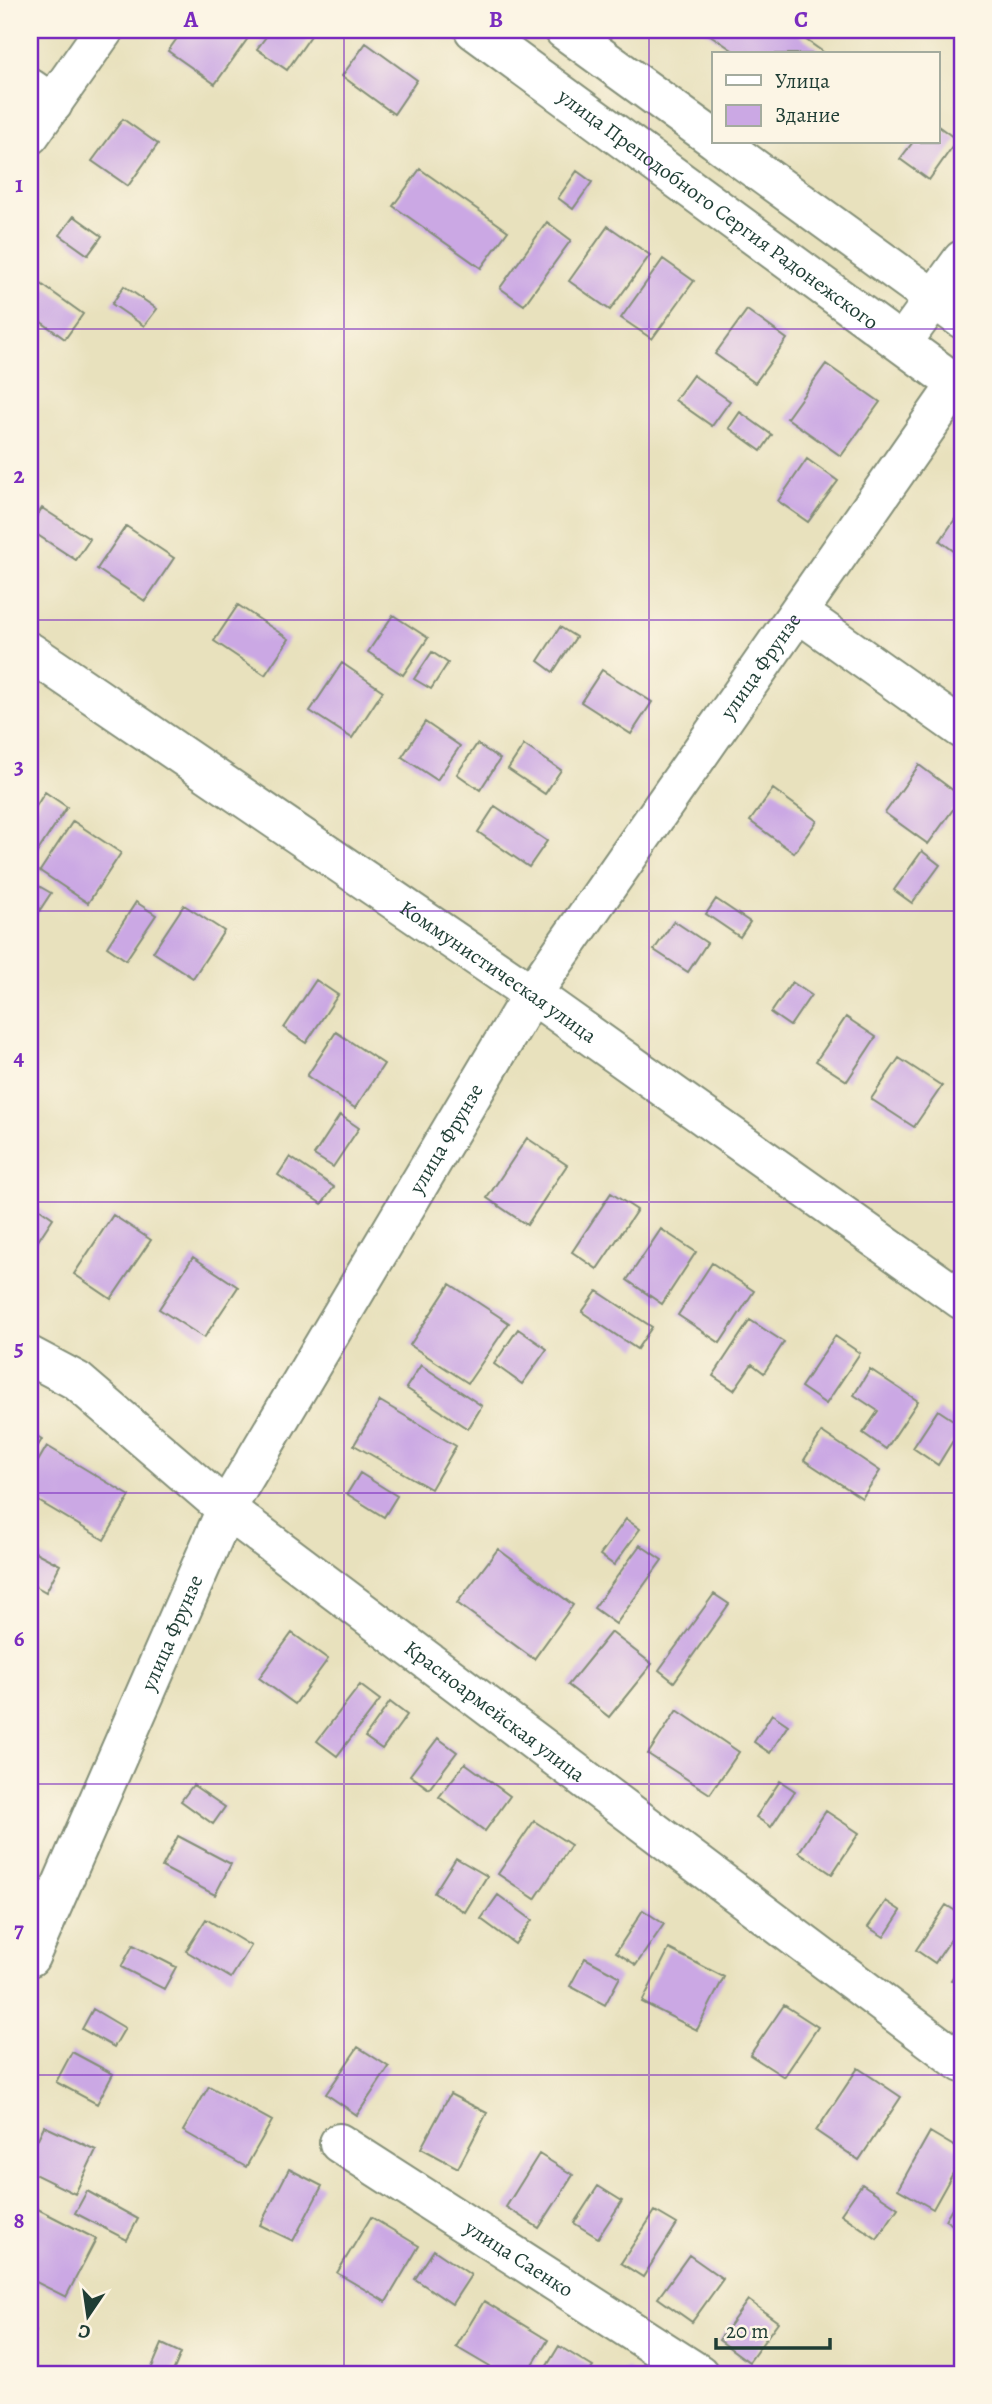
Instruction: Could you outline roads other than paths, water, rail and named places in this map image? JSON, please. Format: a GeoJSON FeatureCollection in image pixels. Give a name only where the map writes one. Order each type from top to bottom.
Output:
{"type":"FeatureCollection","features":[{"type":"Feature","properties":{"kind":"street"},"geometry":{"type":"LineString","coordinates":[[30,135],[41,96],[104,30]]}},
{"type":"Feature","properties":{"kind":"street","name":"улица Преподобного Сергия Радонежского"},"geometry":{"type":"LineString","coordinates":[[474,30],[902,343],[961,383]]}},
{"type":"Feature","properties":{"kind":"street"},"geometry":{"type":"LineString","coordinates":[[564,30],[712,138]]}},
{"type":"Feature","properties":{"kind":"street"},"geometry":{"type":"LineString","coordinates":[[721,144],[948,309]]}},
{"type":"Feature","properties":{"kind":"street"},"geometry":{"type":"LineString","coordinates":[[902,343],[948,309],[962,260]]}},
{"type":"Feature","properties":{"kind":"street","name":"улица Фрунзе"},"geometry":{"type":"LineString","coordinates":[[30,1957],[226,1509],[532,994],[961,383]]}},
{"type":"Feature","properties":{"kind":"street"},"geometry":{"type":"LineString","coordinates":[[799,612],[962,729]]}},
{"type":"Feature","properties":{"kind":"street","name":"Коммунистическая улица"},"geometry":{"type":"LineString","coordinates":[[30,652],[532,994],[962,1300]]}},
{"type":"Feature","properties":{"kind":"street","name":"Красноармейская улица"},"geometry":{"type":"LineString","coordinates":[[30,1356],[77,1381],[226,1509],[962,2063]]}},
{"type":"Feature","properties":{"kind":"street","name":"улица Саенко"},"geometry":{"type":"LineString","coordinates":[[339,2143],[699,2374]]}}]}
